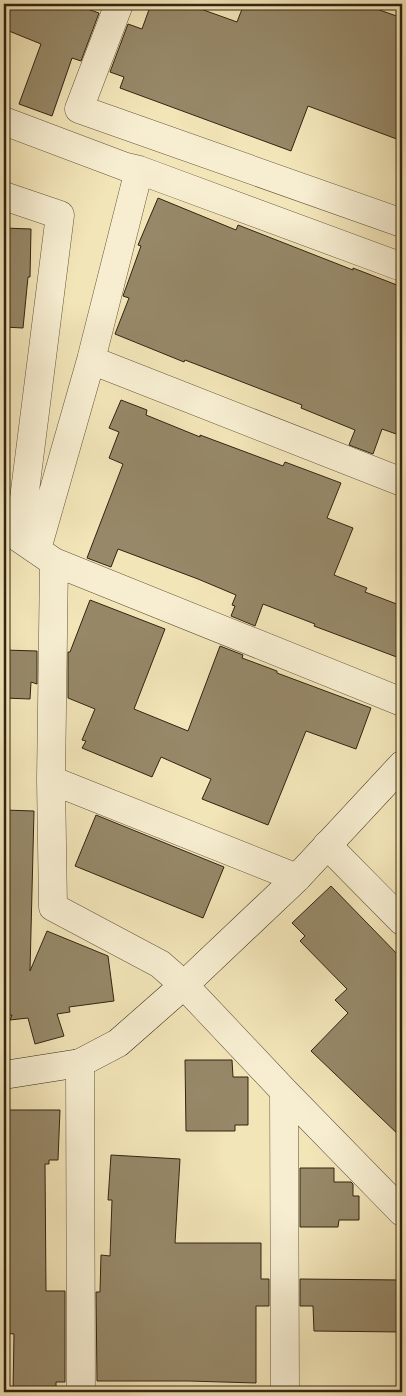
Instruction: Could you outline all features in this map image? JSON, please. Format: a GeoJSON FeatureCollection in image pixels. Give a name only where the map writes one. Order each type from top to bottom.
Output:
{"type":"FeatureCollection","features":[{"type":"Feature","properties":{"kind":"street"},"geometry":{"type":"LineString","coordinates":[[119,4],[79,109],[402,223]]}},
{"type":"Feature","properties":{"kind":"street"},"geometry":{"type":"LineString","coordinates":[[4,121],[402,267]]}},
{"type":"Feature","properties":{"kind":"street"},"geometry":{"type":"LineString","coordinates":[[139,170],[91,360],[45,556],[53,907],[160,964],[184,985],[402,1212]]}},
{"type":"Feature","properties":{"kind":"street"},"geometry":{"type":"LineString","coordinates":[[4,196],[60,215],[19,538],[45,556],[402,702]]}},
{"type":"Feature","properties":{"kind":"street"},"geometry":{"type":"LineString","coordinates":[[91,360],[402,482]]}},
{"type":"Feature","properties":{"kind":"street"},"geometry":{"type":"LineString","coordinates":[[4,1075],[80,1063],[118,1043],[184,985],[297,878],[402,765]]}},
{"type":"Feature","properties":{"kind":"street"},"geometry":{"type":"LineString","coordinates":[[51,780],[297,878]]}},
{"type":"Feature","properties":{"kind":"street"},"geometry":{"type":"LineString","coordinates":[[327,845],[402,921]]}},
{"type":"Feature","properties":{"kind":"street"},"geometry":{"type":"LineString","coordinates":[[80,1063],[81,1392]]}},
{"type":"Feature","properties":{"kind":"street"},"geometry":{"type":"LineString","coordinates":[[284,1091],[285,1392]]}},
{"type":"Feature","properties":{"kind":"building"},"geometry":{"type":"Polygon","coordinates":[[[4,4],[73,4],[99,13],[81,61],[72,58],[52,116],[19,104],[41,44],[4,29],[4,4]]]}},
{"type":"Feature","properties":{"kind":"building"},"geometry":{"type":"Polygon","coordinates":[[[151,4],[187,4],[237,22],[244,4],[374,4],[374,8],[402,18],[402,141],[308,106],[291,151],[120,88],[124,77],[110,72],[128,24],[142,29],[151,4]]]}},
{"type":"Feature","properties":{"kind":"building"},"geometry":{"type":"Polygon","coordinates":[[[158,198],[236,230],[238,225],[402,287],[402,436],[382,429],[373,454],[349,445],[355,430],[301,408],[302,405],[185,360],[184,362],[115,334],[129,298],[123,296],[141,246],[138,245],[158,198]]]}},
{"type":"Feature","properties":{"kind":"building"},"geometry":{"type":"Polygon","coordinates":[[[4,228],[31,229],[30,277],[28,277],[23,328],[4,327],[4,228]]]}},
{"type":"Feature","properties":{"kind":"building"},"geometry":{"type":"Polygon","coordinates":[[[121,400],[147,410],[146,415],[200,437],[200,435],[283,466],[285,462],[341,483],[327,518],[353,528],[334,575],[367,588],[365,592],[402,606],[402,659],[314,626],[315,624],[263,604],[255,626],[231,616],[235,606],[232,605],[236,595],[118,549],[111,567],[87,558],[123,464],[109,458],[119,432],[109,428],[121,400]]]}},
{"type":"Feature","properties":{"kind":"building"},"geometry":{"type":"Polygon","coordinates":[[[90,600],[165,629],[134,709],[188,731],[220,646],[243,655],[242,658],[277,671],[277,673],[371,708],[356,749],[306,731],[268,825],[202,799],[211,779],[161,757],[152,777],[82,748],[86,741],[82,740],[95,709],[68,698],[68,652],[70,652],[90,600]]]}},
{"type":"Feature","properties":{"kind":"building"},"geometry":{"type":"Polygon","coordinates":[[[4,650],[37,651],[37,684],[31,682],[30,699],[4,698],[4,650]]]}},
{"type":"Feature","properties":{"kind":"building"},"geometry":{"type":"Polygon","coordinates":[[[4,810],[34,811],[30,971],[47,931],[108,956],[114,1001],[69,1007],[70,1012],[57,1014],[64,1036],[35,1044],[28,1018],[10,1020],[12,1015],[4,1016],[4,810]]]}},
{"type":"Feature","properties":{"kind":"building"},"geometry":{"type":"Polygon","coordinates":[[[96,815],[224,867],[203,918],[75,866],[96,815]]]}},
{"type":"Feature","properties":{"kind":"building"},"geometry":{"type":"Polygon","coordinates":[[[331,886],[402,959],[402,1138],[311,1051],[348,1013],[335,1000],[347,989],[300,941],[305,936],[292,923],[331,886]]]}},
{"type":"Feature","properties":{"kind":"building"},"geometry":{"type":"Polygon","coordinates":[[[185,1060],[232,1060],[233,1077],[248,1077],[248,1125],[235,1125],[235,1131],[186,1131],[185,1060]]]}},
{"type":"Feature","properties":{"kind":"building"},"geometry":{"type":"Polygon","coordinates":[[[4,1110],[60,1110],[58,1160],[49,1160],[49,1164],[45,1164],[46,1291],[65,1291],[65,1382],[56,1382],[56,1392],[13,1392],[14,1334],[4,1333],[4,1110]]]}},
{"type":"Feature","properties":{"kind":"building"},"geometry":{"type":"Polygon","coordinates":[[[111,1155],[180,1159],[175,1243],[261,1243],[261,1279],[269,1279],[269,1306],[256,1306],[256,1383],[97,1381],[96,1292],[100,1292],[101,1255],[110,1256],[112,1200],[108,1200],[111,1155]]]}},
{"type":"Feature","properties":{"kind":"building"},"geometry":{"type":"Polygon","coordinates":[[[300,1168],[334,1168],[334,1182],[351,1182],[353,1184],[353,1196],[359,1196],[359,1220],[339,1220],[338,1227],[300,1227],[300,1168]]]}},
{"type":"Feature","properties":{"kind":"building"},"geometry":{"type":"Polygon","coordinates":[[[300,1279],[402,1280],[402,1332],[314,1331],[313,1306],[300,1306],[300,1279]]]}}]}
